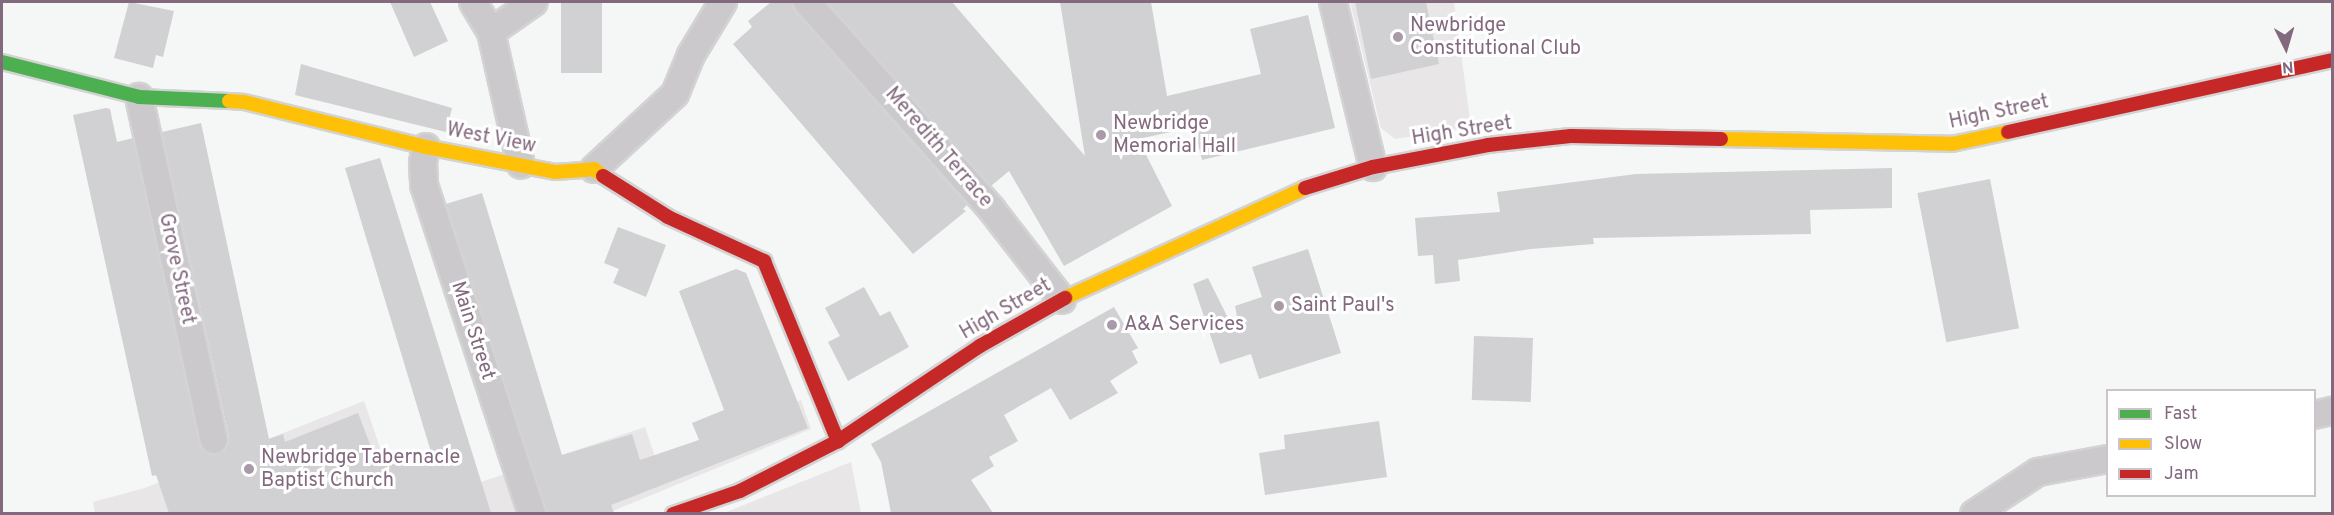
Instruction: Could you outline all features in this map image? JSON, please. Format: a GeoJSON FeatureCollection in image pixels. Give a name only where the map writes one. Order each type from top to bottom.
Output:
{"type":"FeatureCollection","features":[{"type":"Feature","properties":{"kind":"street"},"geometry":{"type":"LineString","coordinates":[[473,2],[491,33],[521,165]]}},
{"type":"Feature","properties":{"kind":"street"},"geometry":{"type":"LineString","coordinates":[[491,33],[534,2]]}},
{"type":"Feature","properties":{"kind":"street"},"geometry":{"type":"LineString","coordinates":[[723,2],[691,55],[675,94],[594,169],[619,188],[668,216],[764,261],[838,441]]}},
{"type":"Feature","properties":{"kind":"street","name":"Meredith Terrace"},"geometry":{"type":"LineString","coordinates":[[807,2],[992,210],[1062,300]]}},
{"type":"Feature","properties":{"kind":"street"},"geometry":{"type":"LineString","coordinates":[[1333,2],[1373,168]]}},
{"type":"Feature","properties":{"kind":"street","name":"High Street"},"geometry":{"type":"LineString","coordinates":[[674,513],[740,490],[838,441],[980,346],[1062,300],[1291,192],[1373,168],[1488,145],[1571,136],[1952,144],[2332,60]]}},
{"type":"Feature","properties":{"kind":"street","name":"West View"},"geometry":{"type":"LineString","coordinates":[[2,62],[139,97],[244,102],[426,147],[555,172],[594,169]]}},
{"type":"Feature","properties":{"kind":"street","name":"Grove Street"},"geometry":{"type":"LineString","coordinates":[[139,97],[214,440]]}},
{"type":"Feature","properties":{"kind":"street","name":"Main Street"},"geometry":{"type":"LineString","coordinates":[[426,147],[423,163],[424,184],[532,513]]}},
{"type":"Feature","properties":{"kind":"street"},"geometry":{"type":"LineString","coordinates":[[2316,415],[2332,411]]}},
{"type":"Feature","properties":{"kind":"street"},"geometry":{"type":"LineString","coordinates":[[1974,513],[2038,472],[2106,459]]}},
{"type":"Feature","properties":{"kind":"shaded area"},"geometry":{"type":"Polygon","coordinates":[[[1350,2],[1454,2],[1471,127],[1395,139],[1381,128],[1350,2]]]}},
{"type":"Feature","properties":{"kind":"shaded area"},"geometry":{"type":"Polygon","coordinates":[[[801,400],[811,429],[608,513],[95,514],[93,502],[145,488],[364,401],[401,509],[645,427],[655,457],[801,400]]]}},
{"type":"Feature","properties":{"kind":"shaded area"},"geometry":{"type":"Polygon","coordinates":[[[851,462],[861,513],[724,513],[851,462]]]}},
{"type":"Feature","properties":{"kind":"building"},"geometry":{"type":"Polygon","coordinates":[[[129,2],[174,11],[163,57],[156,55],[153,68],[114,58],[129,2]]]}},
{"type":"Feature","properties":{"kind":"building"},"geometry":{"type":"Polygon","coordinates":[[[390,2],[430,2],[448,41],[414,57],[390,2]]]}},
{"type":"Feature","properties":{"kind":"building"},"geometry":{"type":"Polygon","coordinates":[[[561,2],[602,2],[602,73],[561,73],[561,2]]]}},
{"type":"Feature","properties":{"kind":"building"},"geometry":{"type":"Polygon","coordinates":[[[771,2],[792,2],[796,12],[967,205],[963,209],[966,211],[913,254],[733,44],[752,27],[748,21],[771,2]]]}},
{"type":"Feature","properties":{"kind":"building"},"geometry":{"type":"Polygon","coordinates":[[[827,2],[952,2],[1085,156],[1060,2],[1151,2],[1167,96],[1261,74],[1250,29],[1308,15],[1335,128],[1202,160],[1194,127],[1138,139],[1172,206],[1064,266],[1009,171],[991,186],[827,2]]]}},
{"type":"Feature","properties":{"kind":"building","name":"Newbridge Constitutional Club"},"geometry":{"type":"Polygon","coordinates":[[[1355,2],[1426,2],[1439,64],[1371,79],[1355,2]]]}},
{"type":"Feature","properties":{"kind":"building"},"geometry":{"type":"Polygon","coordinates":[[[301,64],[452,108],[446,132],[295,95],[301,64]]]}},
{"type":"Feature","properties":{"kind":"building"},"geometry":{"type":"Polygon","coordinates":[[[110,109],[117,142],[133,138],[199,443],[203,450],[217,455],[228,445],[229,437],[162,132],[201,123],[269,439],[283,434],[285,442],[358,413],[378,465],[431,452],[345,168],[380,158],[491,513],[169,513],[156,475],[152,476],[73,115],[110,109]]]}},
{"type":"Feature","properties":{"kind":"building"},"geometry":{"type":"Polygon","coordinates":[[[1892,168],[1892,208],[1810,210],[1811,234],[1593,238],[1594,244],[1531,249],[1458,260],[1460,281],[1435,284],[1433,255],[1418,256],[1415,218],[1500,212],[1497,192],[1636,174],[1892,168]]]}},
{"type":"Feature","properties":{"kind":"building"},"geometry":{"type":"Polygon","coordinates":[[[1990,179],[2019,328],[1946,342],[1917,193],[1990,179]]]}},
{"type":"Feature","properties":{"kind":"building"},"geometry":{"type":"Polygon","coordinates":[[[482,193],[562,455],[632,434],[640,460],[699,440],[692,423],[724,410],[679,291],[736,269],[746,273],[808,428],[611,505],[614,513],[547,513],[446,204],[482,193]]]}},
{"type":"Feature","properties":{"kind":"building"},"geometry":{"type":"Polygon","coordinates":[[[618,227],[666,245],[646,297],[613,283],[619,269],[604,263],[618,227]]]}},
{"type":"Feature","properties":{"kind":"building","name":"Saint Paul's"},"geometry":{"type":"Polygon","coordinates":[[[1308,249],[1341,353],[1259,379],[1251,354],[1220,364],[1193,284],[1208,278],[1231,324],[1238,321],[1235,306],[1262,297],[1252,267],[1308,249]]]}},
{"type":"Feature","properties":{"kind":"building"},"geometry":{"type":"Polygon","coordinates":[[[864,287],[880,316],[890,311],[909,347],[848,381],[828,342],[840,336],[825,308],[864,287]]]}},
{"type":"Feature","properties":{"kind":"building"},"geometry":{"type":"Polygon","coordinates":[[[1114,307],[1138,348],[1132,351],[1138,363],[1110,381],[1118,393],[1070,420],[1051,388],[1004,415],[1018,441],[989,457],[994,466],[971,480],[993,513],[891,513],[881,462],[871,444],[1114,307]]]}},
{"type":"Feature","properties":{"kind":"building"},"geometry":{"type":"Polygon","coordinates":[[[1474,336],[1533,338],[1531,402],[1472,400],[1474,336]]]}},
{"type":"Feature","properties":{"kind":"building"},"geometry":{"type":"Polygon","coordinates":[[[1379,421],[1387,477],[1265,495],[1259,453],[1285,449],[1284,435],[1379,421]]]}},
{"type":"Feature","properties":{"kind":"traffic: fast"},"geometry":{"type":"LineString","coordinates":[[2,62],[139,97],[229,101]]}},
{"type":"Feature","properties":{"kind":"traffic: slow"},"geometry":{"type":"LineString","coordinates":[[229,101],[244,102],[426,147],[555,172],[594,169],[603,176]]}},
{"type":"Feature","properties":{"kind":"traffic: slow"},"geometry":{"type":"LineString","coordinates":[[1721,139],[1952,144],[2008,132]]}},
{"type":"Feature","properties":{"kind":"traffic: slow"},"geometry":{"type":"LineString","coordinates":[[1065,298],[1305,188]]}},
{"type":"Feature","properties":{"kind":"traffic: jam"},"geometry":{"type":"LineString","coordinates":[[2008,132],[2332,60]]}},
{"type":"Feature","properties":{"kind":"traffic: jam"},"geometry":{"type":"LineString","coordinates":[[1305,188],[1373,167],[1488,145],[1571,136],[1721,139]]}},
{"type":"Feature","properties":{"kind":"traffic: jam"},"geometry":{"type":"LineString","coordinates":[[603,176],[668,217],[764,261],[838,441]]}},
{"type":"Feature","properties":{"kind":"traffic: jam"},"geometry":{"type":"LineString","coordinates":[[673,514],[740,491],[838,441],[980,346],[1065,298]]}},
{"type":"Feature","properties":{"kind":"place","name":"Newbridge Constitutional Club"},"geometry":{"type":"Point","coordinates":[1398,37]}},
{"type":"Feature","properties":{"kind":"place","name":"Newbridge Memorial Hall"},"geometry":{"type":"Point","coordinates":[1101,135]}},
{"type":"Feature","properties":{"kind":"place","name":"Saint Paul's"},"geometry":{"type":"Point","coordinates":[1279,306]}},
{"type":"Feature","properties":{"kind":"place","name":"A&A Services"},"geometry":{"type":"Point","coordinates":[1112,325]}},
{"type":"Feature","properties":{"kind":"place","name":"Newbridge Tabernacle Baptist Church"},"geometry":{"type":"Point","coordinates":[249,469]}}]}
